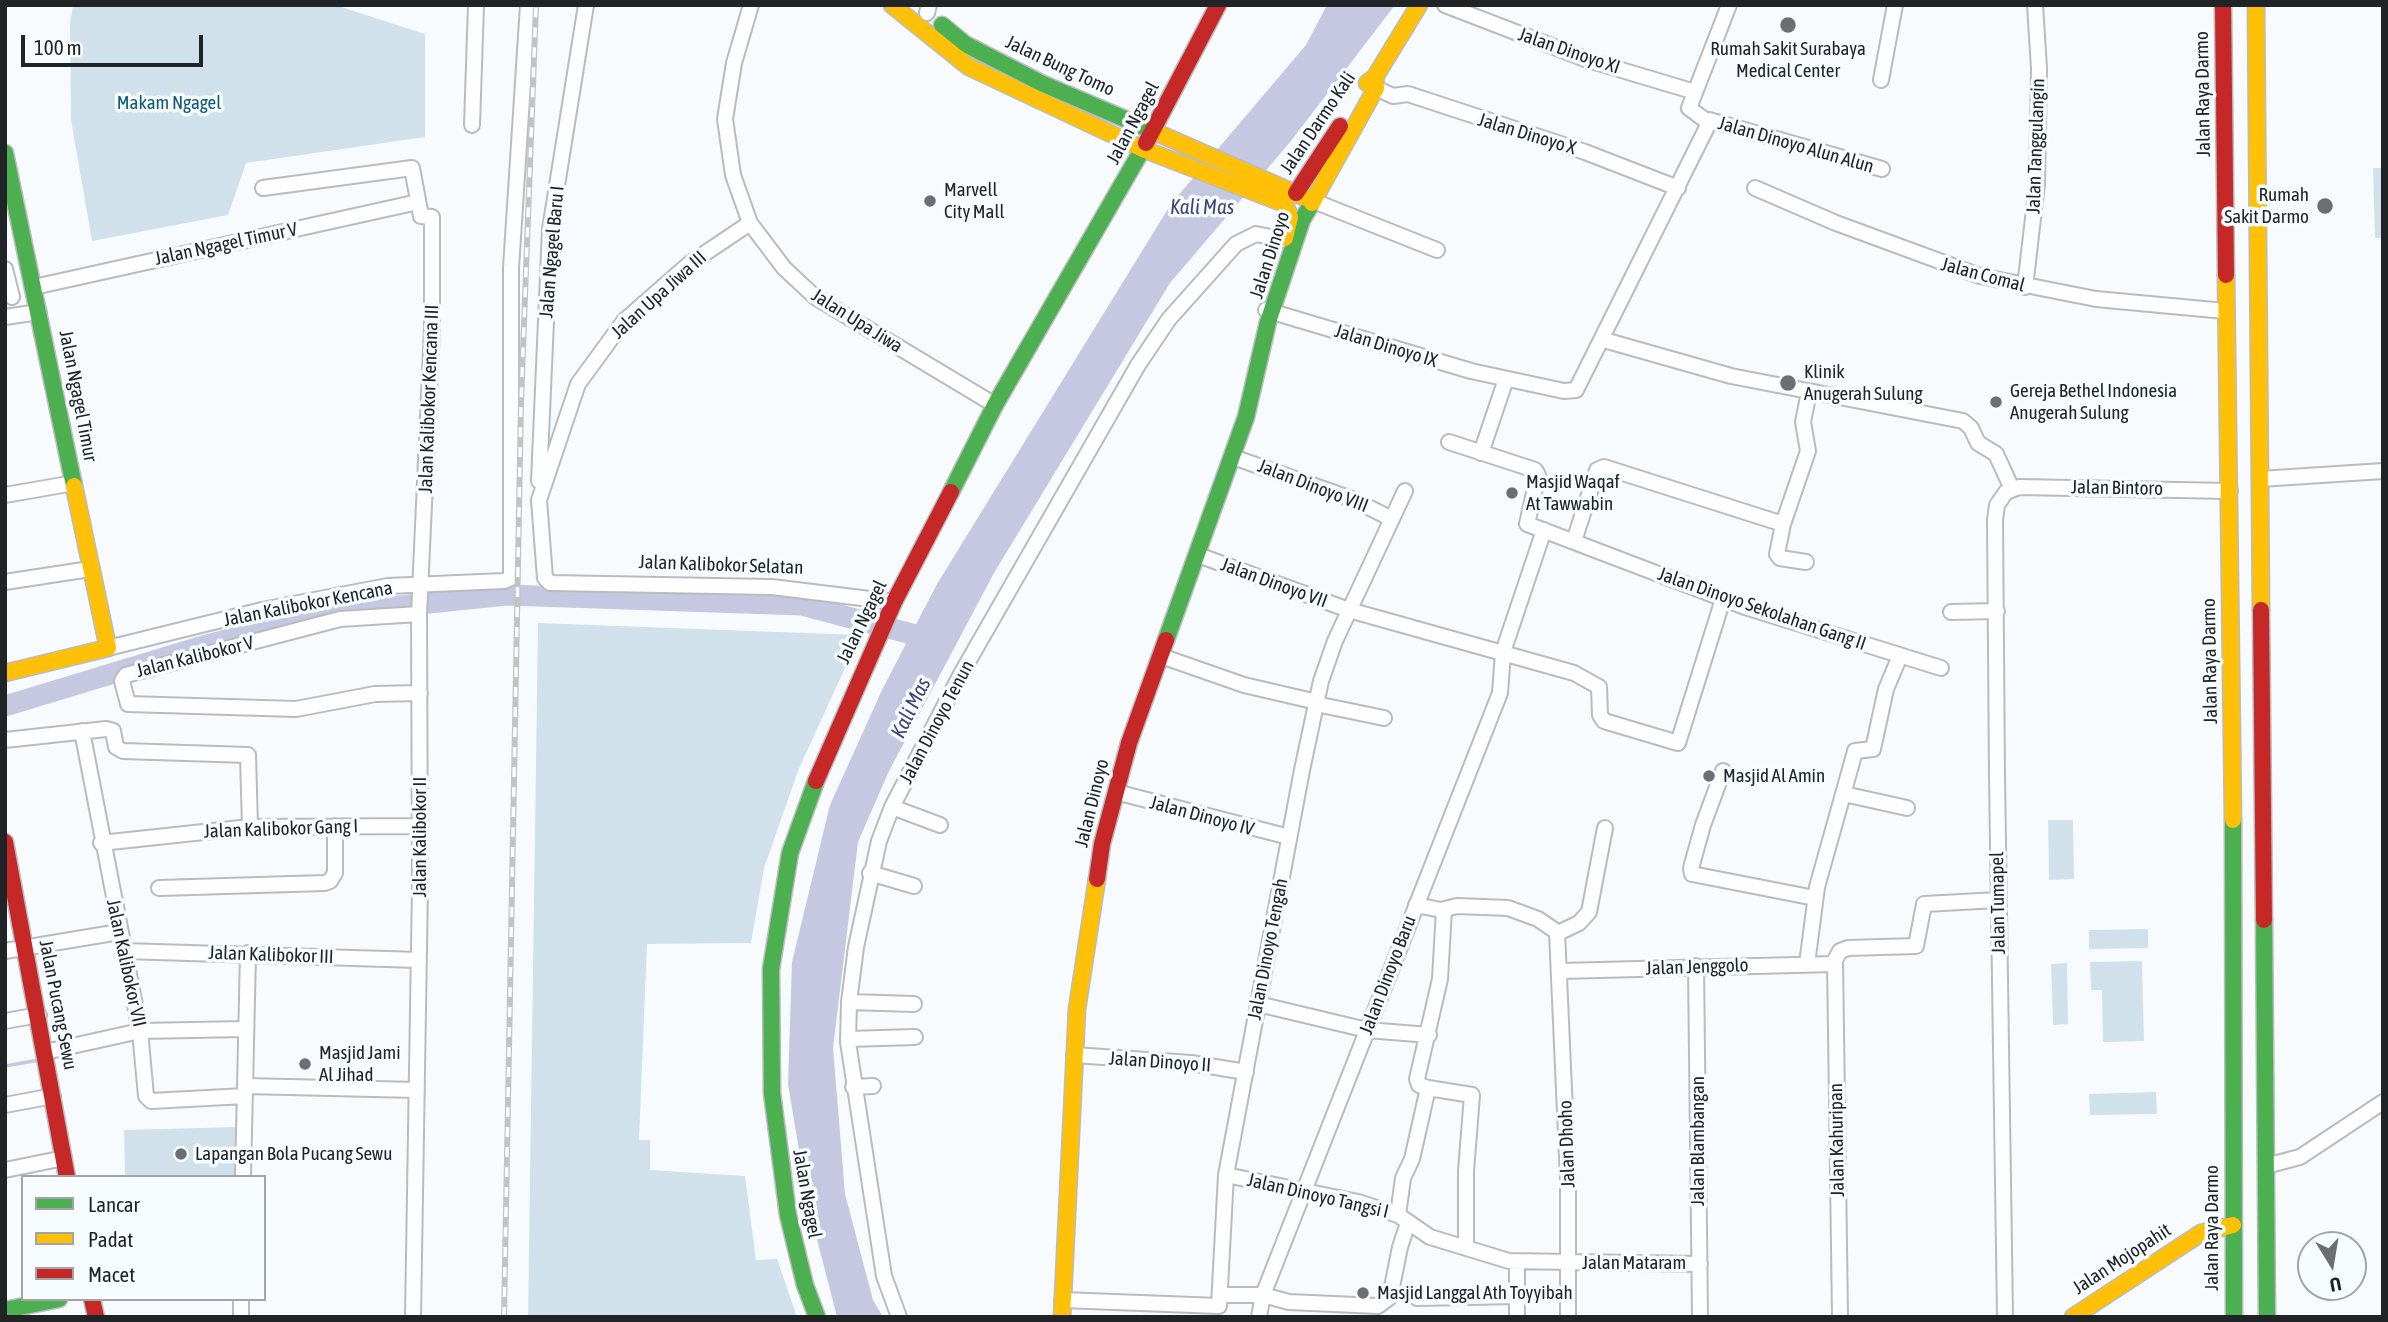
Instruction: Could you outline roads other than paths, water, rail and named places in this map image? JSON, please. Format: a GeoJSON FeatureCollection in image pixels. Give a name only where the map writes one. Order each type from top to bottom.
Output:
{"type":"FeatureCollection","features":[{"type":"Feature","properties":{"kind":"main road"},"geometry":{"type":"LineString","coordinates":[[892,5],[969,67],[1037,102],[1185,165],[1292,195]]}},
{"type":"Feature","properties":{"kind":"main road","name":"Jalan Ngagel"},"geometry":{"type":"LineString","coordinates":[[817,1317],[799,1265],[779,1161],[769,1043],[772,957],[780,894],[798,829],[828,747],[891,606],[995,405],[1143,149],[1218,5]]}},
{"type":"Feature","properties":{"kind":"main road","name":"Jalan Darmo Kali"},"geometry":{"type":"LineString","coordinates":[[1292,195],[1373,83],[1419,5]]}},
{"type":"Feature","properties":{"kind":"main road","name":"Jalan Raya Darmo"},"geometry":{"type":"LineString","coordinates":[[2223,5],[2233,788],[2234,1317]]}},
{"type":"Feature","properties":{"kind":"main road"},"geometry":{"type":"LineString","coordinates":[[2256,5],[2267,1317]]}},
{"type":"Feature","properties":{"kind":"main road","name":"Jalan Bung Tomo"},"geometry":{"type":"LineString","coordinates":[[924,8],[977,51],[1041,83],[1292,195]]}},
{"type":"Feature","properties":{"kind":"main road","name":"Jalan Ngagel Timur"},"geometry":{"type":"LineString","coordinates":[[5,155],[108,648]]}},
{"type":"Feature","properties":{"kind":"main road","name":"Jalan Dinoyo"},"geometry":{"type":"LineString","coordinates":[[1062,1317],[1074,1055],[1084,945],[1102,844],[1129,743],[1246,417],[1290,214],[1285,204],[1292,195]]}},
{"type":"Feature","properties":{"kind":"main road","name":"Jalan Dinoyo"},"geometry":{"type":"LineString","coordinates":[[1269,315],[1292,195]]}},
{"type":"Feature","properties":{"kind":"main road"},"geometry":{"type":"LineString","coordinates":[[5,673],[108,648]]}},
{"type":"Feature","properties":{"kind":"main road"},"geometry":{"type":"LineString","coordinates":[[2233,788],[2240,797],[2253,798],[2264,785]]}},
{"type":"Feature","properties":{"kind":"main road"},"geometry":{"type":"LineString","coordinates":[[2232,822],[2250,815],[2263,822]]}},
{"type":"Feature","properties":{"kind":"main road","name":"Jalan Pucang Sewu"},"geometry":{"type":"LineString","coordinates":[[5,842],[9,887],[26,947],[67,1175]]}},
{"type":"Feature","properties":{"kind":"main road","name":"Jalan Mojopahit"},"geometry":{"type":"LineString","coordinates":[[2073,1317],[2200,1233],[2233,1224]]}},
{"type":"Feature","properties":{"kind":"main road"},"geometry":{"type":"LineString","coordinates":[[7,1308],[47,1301]]}},
{"type":"Feature","properties":{"kind":"street"},"geometry":{"type":"LineString","coordinates":[[472,125],[476,5]]}},
{"type":"Feature","properties":{"kind":"street","name":"Jalan Kalibokor Kencana"},"geometry":{"type":"LineString","coordinates":[[108,648],[323,598],[423,583],[504,581],[511,578],[513,208],[527,5]]}},
{"type":"Feature","properties":{"kind":"street","name":"Jalan Ngagel Baru I"},"geometry":{"type":"LineString","coordinates":[[538,500],[550,229],[586,5]]}},
{"type":"Feature","properties":{"kind":"street","name":"Jalan Upa Jiwa"},"geometry":{"type":"LineString","coordinates":[[751,5],[734,63],[725,119],[733,175],[750,223],[784,268],[815,298],[995,405]]}},
{"type":"Feature","properties":{"kind":"street","name":"Jalan Dinoyo XI"},"geometry":{"type":"LineString","coordinates":[[1445,5],[1588,60],[1695,92]]}},
{"type":"Feature","properties":{"kind":"street"},"geometry":{"type":"LineString","coordinates":[[1695,92],[1729,5]]}},
{"type":"Feature","properties":{"kind":"street"},"geometry":{"type":"LineString","coordinates":[[1881,80],[1895,5]]}},
{"type":"Feature","properties":{"kind":"street","name":"Jalan Tanggulangin"},"geometry":{"type":"LineString","coordinates":[[2025,287],[2037,184],[2039,68],[2035,5]]}},
{"type":"Feature","properties":{"kind":"street","name":"Jalan Dinoyo X"},"geometry":{"type":"LineString","coordinates":[[1373,83],[1393,96],[1408,94],[1585,152],[1678,188]]}},
{"type":"Feature","properties":{"kind":"street","name":"Jalan Dinoyo Alun Alun"},"geometry":{"type":"LineString","coordinates":[[1695,92],[1689,106],[1690,112],[1709,120],[1882,169]]}},
{"type":"Feature","properties":{"kind":"street"},"geometry":{"type":"LineString","coordinates":[[1709,120],[1604,340],[1731,376],[1963,421],[1971,428],[1978,443],[1996,454],[2009,490]]}},
{"type":"Feature","properties":{"kind":"street"},"geometry":{"type":"LineString","coordinates":[[263,188],[412,167],[418,202]]}},
{"type":"Feature","properties":{"kind":"street","name":"Jalan Comal"},"geometry":{"type":"LineString","coordinates":[[1755,188],[1939,263],[2025,287],[2096,299],[2225,312]]}},
{"type":"Feature","properties":{"kind":"street"},"geometry":{"type":"LineString","coordinates":[[1292,195],[1437,250]]}},
{"type":"Feature","properties":{"kind":"street","name":"Jalan Ngagel Timur V"},"geometry":{"type":"LineString","coordinates":[[34,287],[418,202]]}},
{"type":"Feature","properties":{"kind":"street","name":"Jalan Kalibokor Kencana III"},"geometry":{"type":"LineString","coordinates":[[418,202],[421,216],[432,216],[432,329],[423,583]]}},
{"type":"Feature","properties":{"kind":"street","name":"Jalan Upa Jiwa III"},"geometry":{"type":"LineString","coordinates":[[546,582],[538,500],[574,391],[609,338],[624,321],[689,264],[750,223]]}},
{"type":"Feature","properties":{"kind":"street","name":"Jalan Dinoyo Tenun"},"geometry":{"type":"LineString","coordinates":[[899,1317],[884,1276],[853,1087],[848,1038],[849,1002],[870,873],[892,807],[961,674],[1153,342],[1169,319],[1236,244],[1256,234],[1284,240]]}},
{"type":"Feature","properties":{"kind":"street"},"geometry":{"type":"LineString","coordinates":[[5,269],[12,297]]}},
{"type":"Feature","properties":{"kind":"street"},"geometry":{"type":"LineString","coordinates":[[5,317],[39,312]]}},
{"type":"Feature","properties":{"kind":"street","name":"Jalan Dinoyo IX"},"geometry":{"type":"LineString","coordinates":[[1269,315],[1506,379],[1564,391],[1576,390],[1604,340]]}},
{"type":"Feature","properties":{"kind":"street"},"geometry":{"type":"LineString","coordinates":[[1481,453],[1506,379]]}},
{"type":"Feature","properties":{"kind":"street"},"geometry":{"type":"LineString","coordinates":[[1806,562],[1777,556],[1783,524],[1808,452],[1803,417],[1808,392]]}},
{"type":"Feature","properties":{"kind":"street"},"geometry":{"type":"LineString","coordinates":[[1449,442],[1535,470],[1538,475],[1526,519],[1527,524],[1544,530]]}},
{"type":"Feature","properties":{"kind":"street","name":"Jalan Dinoyo VIII"},"geometry":{"type":"LineString","coordinates":[[1233,457],[1352,499],[1392,519]]}},
{"type":"Feature","properties":{"kind":"street"},"geometry":{"type":"LineString","coordinates":[[1579,543],[1597,470],[1604,467],[1783,524]]}},
{"type":"Feature","properties":{"kind":"street"},"geometry":{"type":"LineString","coordinates":[[2260,479],[2383,471]]}},
{"type":"Feature","properties":{"kind":"street"},"geometry":{"type":"LineString","coordinates":[[5,495],[74,484]]}},
{"type":"Feature","properties":{"kind":"street","name":"Jalan Bintoro"},"geometry":{"type":"LineString","coordinates":[[2009,490],[2230,491]]}},
{"type":"Feature","properties":{"kind":"street","name":"Jalan Tumapel"},"geometry":{"type":"LineString","coordinates":[[2004,1317],[1995,520],[1997,505],[2009,490]]}},
{"type":"Feature","properties":{"kind":"street","name":"Jalan Dinoyo Tengah"},"geometry":{"type":"LineString","coordinates":[[1221,1295],[1226,1175],[1289,837],[1317,703],[1329,655],[1405,491]]}},
{"type":"Feature","properties":{"kind":"street","name":"Jalan Dinoyo Sekolahan Gang II"},"geometry":{"type":"LineString","coordinates":[[1544,530],[1723,599],[1941,668]]}},
{"type":"Feature","properties":{"kind":"street","name":"Jalan Dinoyo Baru"},"geometry":{"type":"LineString","coordinates":[[1259,1317],[1263,1295],[1500,693],[1503,652],[1544,530]]}},
{"type":"Feature","properties":{"kind":"street","name":"Jalan Dinoyo VII"},"geometry":{"type":"LineString","coordinates":[[1198,555],[1349,610],[1555,666],[1592,681],[1599,687],[1600,715],[1604,721],[1677,743],[1681,741],[1723,599]]}},
{"type":"Feature","properties":{"kind":"street"},"geometry":{"type":"LineString","coordinates":[[5,582],[90,569]]}},
{"type":"Feature","properties":{"kind":"street","name":"Jalan Kalibokor Selatan"},"geometry":{"type":"LineString","coordinates":[[546,582],[772,587],[891,606]]}},
{"type":"Feature","properties":{"kind":"street","name":"Jalan Kalibokor II"},"geometry":{"type":"LineString","coordinates":[[412,1317],[419,960],[420,607],[423,583]]}},
{"type":"Feature","properties":{"kind":"street","name":"Jalan Kalibokor V"},"geometry":{"type":"LineString","coordinates":[[419,693],[375,694],[296,709],[128,704],[122,681],[126,675],[340,619],[420,607]]}},
{"type":"Feature","properties":{"kind":"street"},"geometry":{"type":"LineString","coordinates":[[1951,612],[1997,611]]}},
{"type":"Feature","properties":{"kind":"street"},"geometry":{"type":"LineString","coordinates":[[1161,656],[1244,685],[1384,718]]}},
{"type":"Feature","properties":{"kind":"street"},"geometry":{"type":"LineString","coordinates":[[1807,964],[1815,898],[1830,833],[1855,751],[1872,749],[1886,689],[1900,656]]}},
{"type":"Feature","properties":{"kind":"street"},"geometry":{"type":"LineString","coordinates":[[5,740],[110,729],[116,747],[122,751],[248,755],[250,827]]}},
{"type":"Feature","properties":{"kind":"street","name":"Jalan Kalibokor VII"},"geometry":{"type":"LineString","coordinates":[[82,731],[101,843],[141,1037],[146,1096],[149,1100],[245,1091]]}},
{"type":"Feature","properties":{"kind":"street"},"geometry":{"type":"LineString","coordinates":[[1723,771],[1703,825],[1690,870],[1692,874],[1815,898]]}},
{"type":"Feature","properties":{"kind":"street","name":"Jalan Dinoyo IV"},"geometry":{"type":"LineString","coordinates":[[1116,792],[1289,837]]}},
{"type":"Feature","properties":{"kind":"street"},"geometry":{"type":"LineString","coordinates":[[1844,794],[1907,807]]}},
{"type":"Feature","properties":{"kind":"street"},"geometry":{"type":"LineString","coordinates":[[892,807],[940,825]]}},
{"type":"Feature","properties":{"kind":"street"},"geometry":{"type":"LineString","coordinates":[[159,888],[325,883],[330,881],[335,873],[335,826]]}},
{"type":"Feature","properties":{"kind":"street","name":"Jalan Kalibokor Gang I"},"geometry":{"type":"LineString","coordinates":[[101,843],[250,827],[420,826]]}},
{"type":"Feature","properties":{"kind":"street"},"geometry":{"type":"LineString","coordinates":[[1416,905],[1444,910],[1457,906],[1508,908],[1538,919],[1558,933],[1579,923],[1589,912],[1605,828]]}},
{"type":"Feature","properties":{"kind":"street"},"geometry":{"type":"LineString","coordinates":[[870,873],[914,886]]}},
{"type":"Feature","properties":{"kind":"street"},"geometry":{"type":"LineString","coordinates":[[1834,964],[1840,951],[1845,949],[1916,946],[1924,904],[1998,900]]}},
{"type":"Feature","properties":{"kind":"street"},"geometry":{"type":"LineString","coordinates":[[1444,910],[1440,979],[1417,1079],[1419,1085],[1428,1088],[1473,1097],[1466,1171],[1466,1246]]}},
{"type":"Feature","properties":{"kind":"street"},"geometry":{"type":"LineString","coordinates":[[5,951],[119,932]]}},
{"type":"Feature","properties":{"kind":"street","name":"Jalan Dhoho"},"geometry":{"type":"LineString","coordinates":[[1558,933],[1568,1180],[1568,1317]]}},
{"type":"Feature","properties":{"kind":"street","name":"Jalan Kalibokor III"},"geometry":{"type":"LineString","coordinates":[[123,951],[419,960]]}},
{"type":"Feature","properties":{"kind":"street"},"geometry":{"type":"LineString","coordinates":[[243,1175],[244,1029],[248,953]]}},
{"type":"Feature","properties":{"kind":"street","name":"Jalan Jenggolo"},"geometry":{"type":"LineString","coordinates":[[1560,971],[1834,964]]}},
{"type":"Feature","properties":{"kind":"street","name":"Jalan Kahuripan"},"geometry":{"type":"LineString","coordinates":[[1834,964],[1840,1317]]}},
{"type":"Feature","properties":{"kind":"street","name":"Jalan Blambangan"},"geometry":{"type":"LineString","coordinates":[[1696,966],[1700,1317]]}},
{"type":"Feature","properties":{"kind":"street"},"geometry":{"type":"LineString","coordinates":[[849,1002],[914,1004]]}},
{"type":"Feature","properties":{"kind":"street"},"geometry":{"type":"LineString","coordinates":[[1258,1004],[1367,1030],[1429,1035]]}},
{"type":"Feature","properties":{"kind":"street"},"geometry":{"type":"LineString","coordinates":[[5,1021],[39,1016]]}},
{"type":"Feature","properties":{"kind":"street"},"geometry":{"type":"LineString","coordinates":[[47,1059],[141,1037],[244,1029]]}},
{"type":"Feature","properties":{"kind":"street"},"geometry":{"type":"LineString","coordinates":[[848,1038],[915,1037]]}},
{"type":"Feature","properties":{"kind":"street","name":"Jalan Dinoyo II"},"geometry":{"type":"LineString","coordinates":[[1074,1055],[1191,1063],[1246,1072]]}},
{"type":"Feature","properties":{"kind":"street"},"geometry":{"type":"LineString","coordinates":[[853,1087],[873,1086]]}},
{"type":"Feature","properties":{"kind":"street"},"geometry":{"type":"LineString","coordinates":[[1062,1300],[1213,1308],[1219,1306],[1221,1295],[1263,1295],[1334,1310],[1373,1307],[1389,1300],[1400,1247],[1403,1178],[1412,1159],[1428,1088]]}},
{"type":"Feature","properties":{"kind":"street"},"geometry":{"type":"LineString","coordinates":[[245,1091],[416,1090]]}},
{"type":"Feature","properties":{"kind":"street"},"geometry":{"type":"LineString","coordinates":[[5,1105],[54,1096]]}},
{"type":"Feature","properties":{"kind":"street"},"geometry":{"type":"LineString","coordinates":[[2266,1166],[2300,1157],[2383,1102]]}},
{"type":"Feature","properties":{"kind":"street"},"geometry":{"type":"LineString","coordinates":[[5,1170],[64,1158]]}},
{"type":"Feature","properties":{"kind":"street","name":"Jalan Dinoyo Tangsi I"},"geometry":{"type":"LineString","coordinates":[[1226,1175],[1358,1202],[1403,1219],[1424,1235],[1517,1262],[1568,1262]]}},
{"type":"Feature","properties":{"kind":"street"},"geometry":{"type":"LineString","coordinates":[[1517,1262],[1517,1317]]}},
{"type":"Feature","properties":{"kind":"street","name":"Jalan Mataram"},"geometry":{"type":"LineString","coordinates":[[1568,1262],[1699,1264]]}},
{"type":"Feature","properties":{"kind":"street"},"geometry":{"type":"LineString","coordinates":[[1417,1298],[1517,1296]]}},
{"type":"Feature","properties":{"kind":"water","name":"Kali Mas"},"geometry":{"type":"Polygon","coordinates":[[[1327,5],[1395,5],[1291,141],[1170,283],[994,573],[889,771],[858,842],[833,1048],[845,1194],[873,1300],[883,1317],[837,1317],[808,1204],[788,1084],[792,962],[830,805],[882,690],[937,584],[1171,204],[1306,45],[1327,5]]]}},
{"type":"Feature","properties":{"kind":"waterway"},"geometry":{"type":"LineString","coordinates":[[5,706],[203,646],[332,613],[507,595],[802,605],[938,641]]}},
{"type":"Feature","properties":{"kind":"waterway"},"geometry":{"type":"LineString","coordinates":[[50,1058],[121,1042]]}},
{"type":"Feature","properties":{"kind":"waterway"},"geometry":{"type":"LineString","coordinates":[[5,1066],[39,1060]]}},
{"type":"Feature","properties":{"kind":"railway"},"geometry":{"type":"LineString","coordinates":[[504,1317],[521,403],[536,5]]}},
{"type":"Feature","properties":{"kind":"place","name":"Rumah Sakit Surabaya Medical Center"},"geometry":{"type":"Point","coordinates":[1788,25]}},
{"type":"Feature","properties":{"kind":"place","name":"Marvell City Mall"},"geometry":{"type":"Point","coordinates":[930,201]}},
{"type":"Feature","properties":{"kind":"place","name":"Rumah Sakit Darmo"},"geometry":{"type":"Point","coordinates":[2325,206]}},
{"type":"Feature","properties":{"kind":"place","name":"Klinik Anugerah Sulung"},"geometry":{"type":"Point","coordinates":[1788,383]}},
{"type":"Feature","properties":{"kind":"place","name":"Gereja Bethel Indonesia Anugerah Sulung"},"geometry":{"type":"Point","coordinates":[1996,402]}},
{"type":"Feature","properties":{"kind":"place","name":"Masjid Waqaf At Tawwabin"},"geometry":{"type":"Point","coordinates":[1512,493]}},
{"type":"Feature","properties":{"kind":"place","name":"Masjid Al Amin"},"geometry":{"type":"Point","coordinates":[1709,776]}},
{"type":"Feature","properties":{"kind":"place","name":"Masjid Jami Al Jihad"},"geometry":{"type":"Point","coordinates":[305,1064]}},
{"type":"Feature","properties":{"kind":"place","name":"Lapangan Bola Pucang Sewu"},"geometry":{"type":"Point","coordinates":[181,1154]}},
{"type":"Feature","properties":{"kind":"place","name":"Masjid Langgal Ath Toyyibah"},"geometry":{"type":"Point","coordinates":[1363,1293]}},
{"type":"Feature","properties":{"kind":"park label","name":"Makam Ngagel"},"geometry":{"type":"Point","coordinates":[169,103]}}]}
